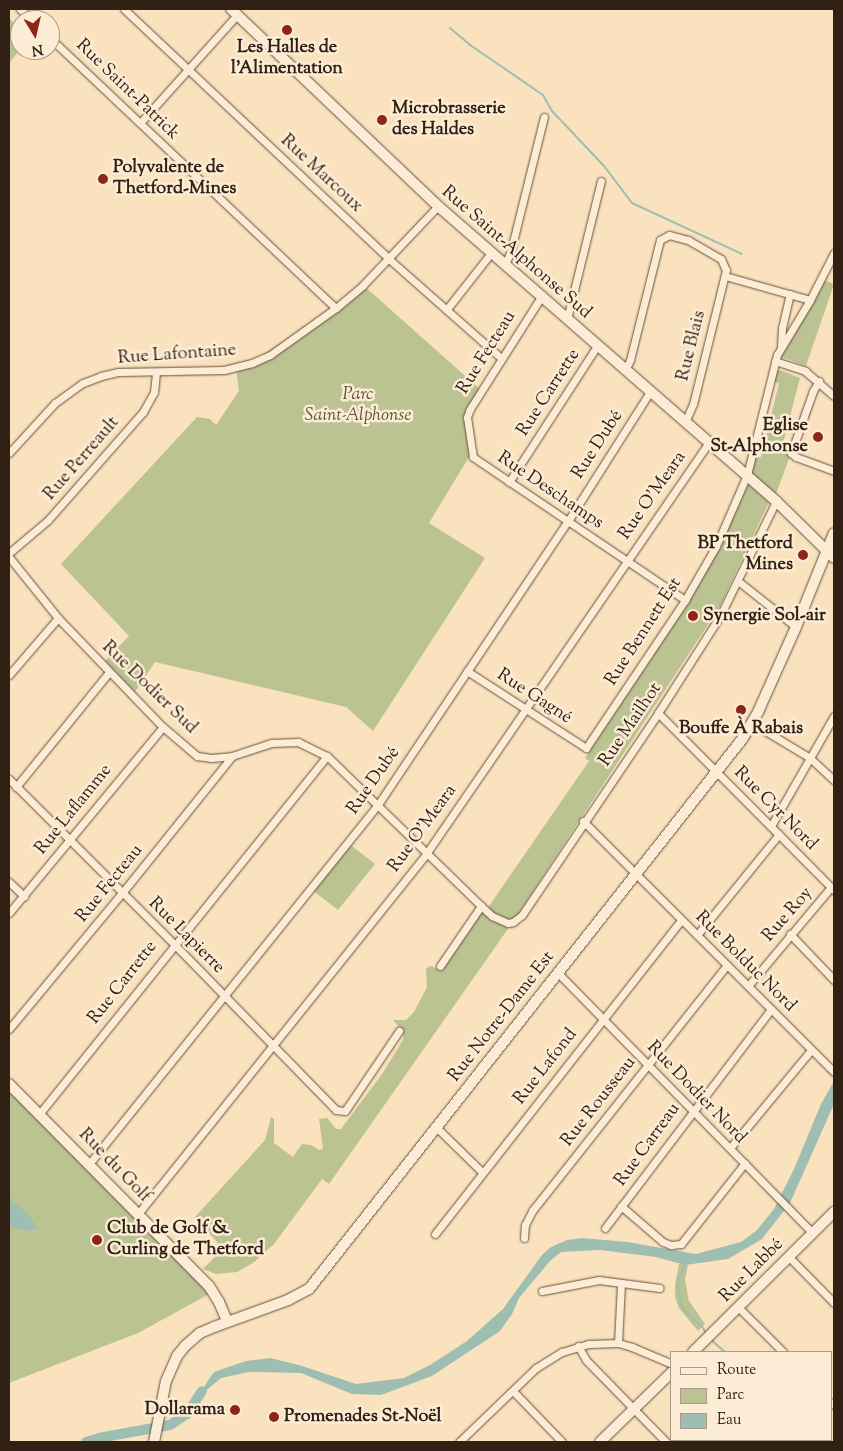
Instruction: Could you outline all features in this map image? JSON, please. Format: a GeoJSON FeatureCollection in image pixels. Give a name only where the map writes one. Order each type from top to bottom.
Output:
{"type":"FeatureCollection","features":[{"type":"Feature","properties":{"kind":"street","name":"Rue Marcoux"},"geometry":{"type":"LineString","coordinates":[[124,9],[389,259],[501,358]]}},
{"type":"Feature","properties":{"kind":"street"},"geometry":{"type":"LineString","coordinates":[[140,123],[188,69],[234,12]]}},
{"type":"Feature","properties":{"kind":"street","name":"Rue Saint-Alphonse Sud"},"geometry":{"type":"LineString","coordinates":[[234,12],[438,206],[831,550]]}},
{"type":"Feature","properties":{"kind":"street","name":"Rue Saint-Patrick"},"geometry":{"type":"LineString","coordinates":[[60,47],[336,308]]}},
{"type":"Feature","properties":{"kind":"street"},"geometry":{"type":"LineString","coordinates":[[504,265],[511,250],[544,118]]}},
{"type":"Feature","properties":{"kind":"street"},"geometry":{"type":"LineString","coordinates":[[567,319],[601,181]]}},
{"type":"Feature","properties":{"kind":"street","name":"Rue Lafontaine"},"geometry":{"type":"LineString","coordinates":[[9,453],[55,403],[83,383],[118,372],[224,370],[252,363],[270,355],[336,308],[389,259],[438,206]]}},
{"type":"Feature","properties":{"kind":"street"},"geometry":{"type":"LineString","coordinates":[[625,370],[630,360],[660,240],[665,236],[688,240],[721,259],[726,266],[725,276],[810,300]]}},
{"type":"Feature","properties":{"kind":"street"},"geometry":{"type":"LineString","coordinates":[[781,348],[810,300],[834,253]]}},
{"type":"Feature","properties":{"kind":"street"},"geometry":{"type":"LineString","coordinates":[[447,309],[492,254]]}},
{"type":"Feature","properties":{"kind":"street","name":"Rue Blais"},"geometry":{"type":"LineString","coordinates":[[685,422],[693,404],[725,276]]}},
{"type":"Feature","properties":{"kind":"street"},"geometry":{"type":"LineString","coordinates":[[781,348],[782,328],[790,294]]}},
{"type":"Feature","properties":{"kind":"street","name":"Rue Fecteau"},"geometry":{"type":"LineString","coordinates":[[473,457],[467,417],[470,409],[541,296]]}},
{"type":"Feature","properties":{"kind":"street","name":"Rue Carrette"},"geometry":{"type":"LineString","coordinates":[[509,482],[597,346]]}},
{"type":"Feature","properties":{"kind":"street","name":"Rue Bennett Est"},"geometry":{"type":"LineString","coordinates":[[586,748],[685,600],[716,546],[747,475],[775,361],[781,348]]}},
{"type":"Feature","properties":{"kind":"street"},"geometry":{"type":"LineString","coordinates":[[775,361],[805,371],[833,394]]}},
{"type":"Feature","properties":{"kind":"street","name":"Rue Perreault"},"geometry":{"type":"LineString","coordinates":[[9,553],[48,520],[142,412],[154,392],[156,372]]}},
{"type":"Feature","properties":{"kind":"street"},"geometry":{"type":"LineString","coordinates":[[819,381],[813,391],[791,449],[796,457],[834,471]]}},
{"type":"Feature","properties":{"kind":"street"},"geometry":{"type":"LineString","coordinates":[[833,394],[834,384]]}},
{"type":"Feature","properties":{"kind":"street","name":"Rue Dubé"},"geometry":{"type":"LineString","coordinates":[[89,1164],[377,806],[568,521],[650,392]]}},
{"type":"Feature","properties":{"kind":"street","name":"Rue O'Meara"},"geometry":{"type":"LineString","coordinates":[[138,1215],[426,854],[708,443]]}},
{"type":"Feature","properties":{"kind":"street","name":"Rue Deschamps"},"geometry":{"type":"LineString","coordinates":[[473,457],[685,600]]}},
{"type":"Feature","properties":{"kind":"street","name":"Rue Mailhot"},"geometry":{"type":"LineString","coordinates":[[481,906],[504,922],[517,920],[658,713],[720,616],[776,501]]}},
{"type":"Feature","properties":{"kind":"street","name":"Rue Notre-Dame Est"},"geometry":{"type":"LineString","coordinates":[[154,1440],[166,1381],[176,1356],[200,1333],[227,1321],[288,1300],[309,1289],[752,723],[831,550],[834,533]]}},
{"type":"Feature","properties":{"kind":"street","name":"Rue Dodier Sud"},"geometry":{"type":"LineString","coordinates":[[9,558],[58,618],[109,672],[163,727],[197,756],[211,758],[232,756],[271,743],[298,742],[327,756],[481,906]]}},
{"type":"Feature","properties":{"kind":"street"},"geometry":{"type":"LineString","coordinates":[[738,581],[796,627]]}},
{"type":"Feature","properties":{"kind":"street"},"geometry":{"type":"LineString","coordinates":[[9,675],[58,618]]}},
{"type":"Feature","properties":{"kind":"street"},"geometry":{"type":"LineString","coordinates":[[16,787],[109,672]]}},
{"type":"Feature","properties":{"kind":"street","name":"Rue Gagné"},"geometry":{"type":"LineString","coordinates":[[467,672],[586,748]]}},
{"type":"Feature","properties":{"kind":"street","name":"Rue Cyr Nord"},"geometry":{"type":"LineString","coordinates":[[658,713],[833,889]]}},
{"type":"Feature","properties":{"kind":"street"},"geometry":{"type":"LineString","coordinates":[[771,826],[834,716]]}},
{"type":"Feature","properties":{"kind":"street"},"geometry":{"type":"LineString","coordinates":[[752,723],[810,758],[834,780]]}},
{"type":"Feature","properties":{"kind":"street","name":"Rue Laflamme"},"geometry":{"type":"LineString","coordinates":[[9,913],[163,727]]}},
{"type":"Feature","properties":{"kind":"street","name":"Rue Fecteau"},"geometry":{"type":"LineString","coordinates":[[9,1029],[122,894],[232,756]]}},
{"type":"Feature","properties":{"kind":"street","name":"Rue Carrette"},"geometry":{"type":"LineString","coordinates":[[40,1113],[327,756]]}},
{"type":"Feature","properties":{"kind":"street","name":"Rue Lapierre"},"geometry":{"type":"LineString","coordinates":[[9,779],[336,1110],[342,1112],[399,1031]]}},
{"type":"Feature","properties":{"kind":"street","name":"Rue Bolduc Nord"},"geometry":{"type":"LineString","coordinates":[[583,821],[834,1072]]}},
{"type":"Feature","properties":{"kind":"street"},"geometry":{"type":"LineString","coordinates":[[697,935],[779,834]]}},
{"type":"Feature","properties":{"kind":"street"},"geometry":{"type":"LineString","coordinates":[[9,882],[24,896]]}},
{"type":"Feature","properties":{"kind":"street","name":"Rue Roy"},"geometry":{"type":"LineString","coordinates":[[748,986],[790,934],[833,889]]}},
{"type":"Feature","properties":{"kind":"street"},"geometry":{"type":"LineString","coordinates":[[440,966],[481,906]]}},
{"type":"Feature","properties":{"kind":"street","name":"Rue Lafond"},"geometry":{"type":"LineString","coordinates":[[435,1234],[681,920]]}},
{"type":"Feature","properties":{"kind":"street"},"geometry":{"type":"LineString","coordinates":[[790,934],[834,980]]}},
{"type":"Feature","properties":{"kind":"street","name":"Rue Rousseau"},"geometry":{"type":"LineString","coordinates":[[524,1238],[525,1225],[532,1212],[727,964]]}},
{"type":"Feature","properties":{"kind":"street","name":"Rue Dodier Nord"},"geometry":{"type":"LineString","coordinates":[[558,973],[813,1233]]}},
{"type":"Feature","properties":{"kind":"street","name":"Rue Carreau"},"geometry":{"type":"LineString","coordinates":[[605,1228],[692,1110],[771,1008]]}},
{"type":"Feature","properties":{"kind":"street"},"geometry":{"type":"LineString","coordinates":[[730,1148],[811,1050]]}},
{"type":"Feature","properties":{"kind":"street","name":"Rue du Golf"},"geometry":{"type":"LineString","coordinates":[[9,1084],[40,1113],[209,1286],[219,1302],[227,1321]]}},
{"type":"Feature","properties":{"kind":"street"},"geometry":{"type":"LineString","coordinates":[[436,1127],[482,1172]]}},
{"type":"Feature","properties":{"kind":"street"},"geometry":{"type":"LineString","coordinates":[[622,1206],[663,1242],[671,1246],[681,1244],[745,1163]]}},
{"type":"Feature","properties":{"kind":"street","name":"Rue Labbé"},"geometry":{"type":"LineString","coordinates":[[693,1351],[739,1308],[834,1212]]}},
{"type":"Feature","properties":{"kind":"street"},"geometry":{"type":"LineString","coordinates":[[789,1257],[834,1303]]}},
{"type":"Feature","properties":{"kind":"street"},"geometry":{"type":"LineString","coordinates":[[542,1291],[599,1280],[659,1288]]}},
{"type":"Feature","properties":{"kind":"street"},"geometry":{"type":"LineString","coordinates":[[618,1343],[621,1282]]}},
{"type":"Feature","properties":{"kind":"street"},"geometry":{"type":"LineString","coordinates":[[739,1308],[782,1351]]}},
{"type":"Feature","properties":{"kind":"street"},"geometry":{"type":"LineString","coordinates":[[460,1442],[548,1359],[578,1346],[618,1343],[670,1363]]}},
{"type":"Feature","properties":{"kind":"street"},"geometry":{"type":"LineString","coordinates":[[578,1346],[586,1360],[666,1442]]}},
{"type":"Feature","properties":{"kind":"street"},"geometry":{"type":"LineString","coordinates":[[600,1442],[670,1374]]}},
{"type":"Feature","properties":{"kind":"street"},"geometry":{"type":"LineString","coordinates":[[513,1391],[562,1442]]}},
{"type":"Feature","properties":{"kind":"green space"},"geometry":{"type":"Polygon","coordinates":[[[9,18],[10,60],[12,60],[9,63],[9,18]]]}},
{"type":"Feature","properties":{"kind":"green space"},"geometry":{"type":"Polygon","coordinates":[[[824,280],[834,284],[806,366],[782,357],[781,354],[824,280]]]}},
{"type":"Feature","properties":{"kind":"green space","name":"Parc Saint-Alphonse"},"geometry":{"type":"Polygon","coordinates":[[[363,285],[481,390],[470,409],[472,452],[429,523],[485,558],[373,731],[346,707],[155,662],[135,692],[105,661],[129,636],[61,564],[197,417],[210,419],[216,425],[239,391],[236,368],[252,363],[363,285]]]}},
{"type":"Feature","properties":{"kind":"green space"},"geometry":{"type":"Polygon","coordinates":[[[780,370],[800,378],[782,447],[790,456],[776,494],[751,473],[755,457],[761,457],[779,383],[774,382],[777,371],[780,370]]]}},
{"type":"Feature","properties":{"kind":"green space"},"geometry":{"type":"Polygon","coordinates":[[[747,483],[769,502],[720,606],[517,916],[329,1184],[322,1179],[274,1244],[253,1263],[237,1272],[216,1274],[203,1269],[223,1249],[195,1217],[265,1140],[271,1117],[274,1119],[274,1143],[293,1157],[302,1144],[311,1145],[319,1150],[323,1149],[319,1119],[327,1118],[336,1129],[341,1129],[382,1074],[403,1040],[403,1032],[393,1020],[406,1020],[414,1012],[427,987],[426,969],[430,966],[440,969],[481,910],[485,912],[589,761],[585,758],[658,648],[718,550],[747,483]]]}},
{"type":"Feature","properties":{"kind":"green space"},"geometry":{"type":"Polygon","coordinates":[[[348,843],[375,864],[338,910],[311,889],[348,843]]]}},
{"type":"Feature","properties":{"kind":"green space"},"geometry":{"type":"Polygon","coordinates":[[[9,1084],[213,1292],[138,1333],[9,1383],[9,1084]]]}},
{"type":"Feature","properties":{"kind":"green space"},"geometry":{"type":"Polygon","coordinates":[[[679,1264],[688,1265],[685,1280],[689,1301],[705,1324],[698,1331],[679,1308],[675,1297],[675,1284],[679,1264]]]}},
{"type":"Feature","properties":{"kind":"water"},"geometry":{"type":"Polygon","coordinates":[[[834,1081],[834,1104],[790,1203],[762,1239],[728,1259],[685,1265],[656,1257],[600,1250],[561,1252],[550,1261],[519,1298],[512,1314],[500,1331],[432,1376],[381,1395],[352,1394],[301,1373],[249,1372],[221,1378],[195,1400],[214,1372],[246,1361],[270,1358],[299,1365],[356,1384],[404,1378],[430,1365],[467,1341],[503,1309],[542,1255],[551,1247],[567,1240],[582,1238],[627,1242],[696,1254],[741,1242],[756,1231],[774,1209],[794,1169],[821,1104],[834,1081]]]}},
{"type":"Feature","properties":{"kind":"water"},"geometry":{"type":"Polygon","coordinates":[[[9,1192],[11,1201],[29,1214],[37,1229],[28,1231],[9,1227],[9,1192]]]}},
{"type":"Feature","properties":{"kind":"waterway"},"geometry":{"type":"LineString","coordinates":[[450,28],[470,45],[543,95],[552,111],[604,166],[632,203],[742,254]]}},
{"type":"Feature","properties":{"kind":"waterway"},"geometry":{"type":"LineString","coordinates":[[685,1264],[678,1282],[681,1305],[686,1313],[701,1325],[706,1333]]}},
{"type":"Feature","properties":{"kind":"waterway"},"geometry":{"type":"LineString","coordinates":[[710,1339],[724,1351]]}},
{"type":"Feature","properties":{"kind":"waterway"},"geometry":{"type":"LineString","coordinates":[[86,1442],[170,1425],[187,1414],[202,1391]]}},
{"type":"Feature","properties":{"kind":"place","name":"Les Halles de l'Alimentation"},"geometry":{"type":"Point","coordinates":[287,30]}},
{"type":"Feature","properties":{"kind":"place","name":"Microbrasserie des Haldes"},"geometry":{"type":"Point","coordinates":[382,120]}},
{"type":"Feature","properties":{"kind":"place","name":"Polyvalente de Thetford-Mines"},"geometry":{"type":"Point","coordinates":[103,179]}},
{"type":"Feature","properties":{"kind":"place","name":"Eglise St-Alphonse"},"geometry":{"type":"Point","coordinates":[818,437]}},
{"type":"Feature","properties":{"kind":"place","name":"BP Thetford Mines"},"geometry":{"type":"Point","coordinates":[803,555]}},
{"type":"Feature","properties":{"kind":"place","name":"Synergie Sol-air"},"geometry":{"type":"Point","coordinates":[693,616]}},
{"type":"Feature","properties":{"kind":"place","name":"Bouffe À Rabais"},"geometry":{"type":"Point","coordinates":[741,710]}},
{"type":"Feature","properties":{"kind":"place","name":"Club de Golf & Curling de Thetford"},"geometry":{"type":"Point","coordinates":[97,1240]}},
{"type":"Feature","properties":{"kind":"place","name":"Dollarama"},"geometry":{"type":"Point","coordinates":[235,1410]}},
{"type":"Feature","properties":{"kind":"place","name":"Promenades St-Noël"},"geometry":{"type":"Point","coordinates":[274,1417]}}]}
